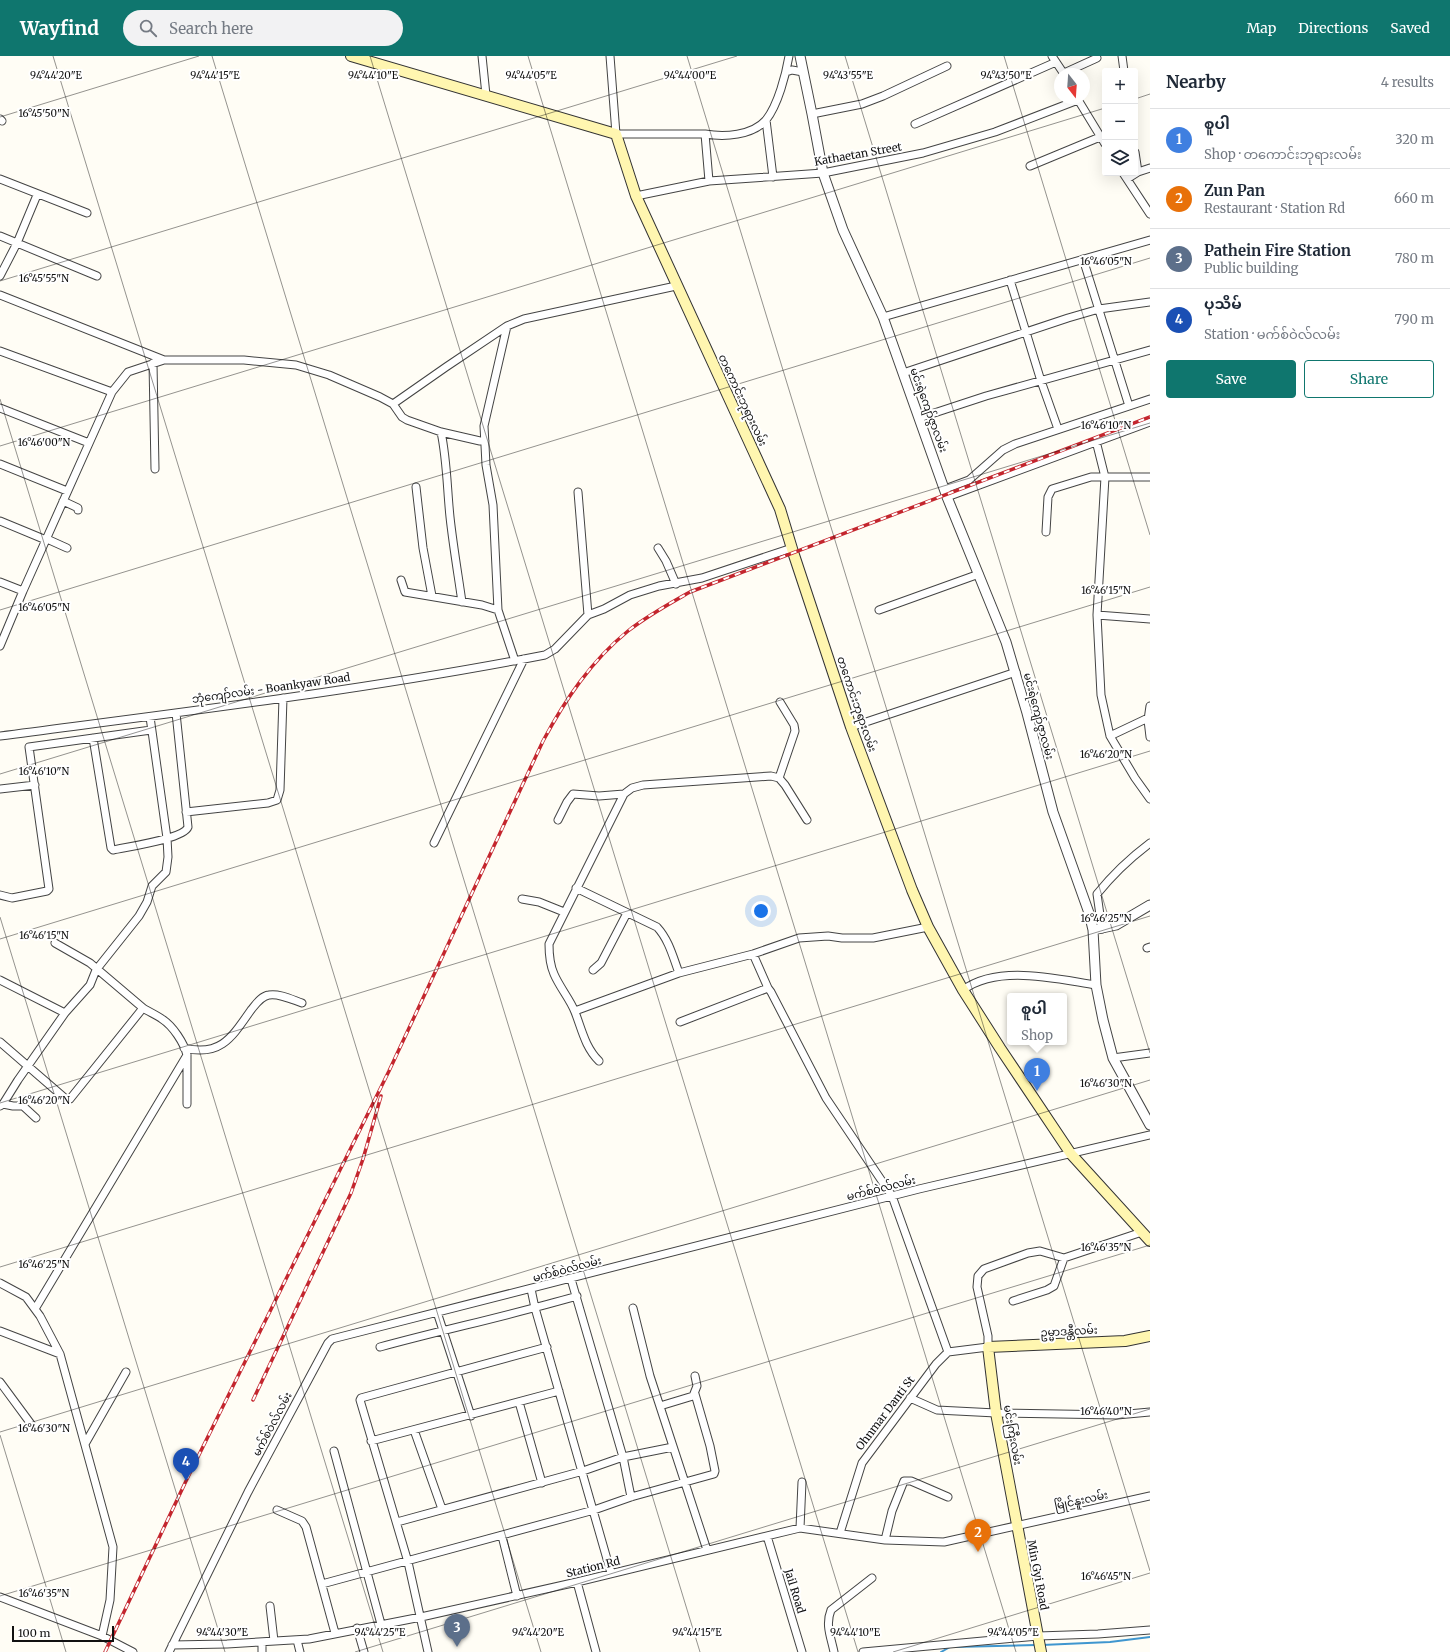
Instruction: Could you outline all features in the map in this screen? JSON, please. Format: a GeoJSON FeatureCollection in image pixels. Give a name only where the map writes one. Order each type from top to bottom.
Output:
{"type":"FeatureCollection","features":[{"type":"Feature","properties":{"kind":"main road"},"geometry":{"type":"LineString","coordinates":[[351,56],[616,134]]}},
{"type":"Feature","properties":{"kind":"main road","name":"တကောင်းဘုရားလမ်း"},"geometry":{"type":"LineString","coordinates":[[616,134],[636,196],[676,286],[780,509],[851,727],[912,890],[928,927],[963,990],[1071,1154],[1150,1241]]}},
{"type":"Feature","properties":{"kind":"main road","name":"ဥမ္မာဒန္တီလမ်း"},"geometry":{"type":"LineString","coordinates":[[988,1347],[1125,1341],[1150,1336]]}},
{"type":"Feature","properties":{"kind":"main road","name":"မင်းကြီးလမ်း"},"geometry":{"type":"LineString","coordinates":[[988,1347],[996,1413],[1016,1526]]}},
{"type":"Feature","properties":{"kind":"main road","name":"Min Gyi Road"},"geometry":{"type":"LineString","coordinates":[[1016,1526],[1041,1652]]}},
{"type":"Feature","properties":{"kind":"street"},"geometry":{"type":"LineString","coordinates":[[482,56],[486,95]]}},
{"type":"Feature","properties":{"kind":"street"},"geometry":{"type":"LineString","coordinates":[[610,56],[616,134],[705,134],[715,136],[740,134],[753,129],[766,120],[779,94],[789,56]]}},
{"type":"Feature","properties":{"kind":"street","name":"မင်းရဲကျော်ဇွာလမ်း"},"geometry":{"type":"LineString","coordinates":[[800,56],[823,173],[843,230],[883,317],[946,493],[979,574],[1016,672],[1052,812],[1089,914],[1097,930],[1096,985],[1113,1058],[1150,1125]]}},
{"type":"Feature","properties":{"kind":"street"},"geometry":{"type":"LineString","coordinates":[[1122,56],[1124,68]]}},
{"type":"Feature","properties":{"kind":"street"},"geometry":{"type":"LineString","coordinates":[[1077,68],[1098,58]]}},
{"type":"Feature","properties":{"kind":"street"},"geometry":{"type":"LineString","coordinates":[[915,124],[1054,59],[1060,68]]}},
{"type":"Feature","properties":{"kind":"street"},"geometry":{"type":"LineString","coordinates":[[812,114],[869,101],[947,66]]}},
{"type":"Feature","properties":{"kind":"street"},"geometry":{"type":"LineString","coordinates":[[786,72],[792,70],[803,72]]}},
{"type":"Feature","properties":{"kind":"street","name":"Kathaetan Street"},"geometry":{"type":"LineString","coordinates":[[636,196],[710,181],[823,173],[923,153],[995,132],[1065,104]]}},
{"type":"Feature","properties":{"kind":"street"},"geometry":{"type":"LineString","coordinates":[[1080,104],[1102,140]]}},
{"type":"Feature","properties":{"kind":"street"},"geometry":{"type":"LineString","coordinates":[[766,120],[773,177]]}},
{"type":"Feature","properties":{"kind":"street"},"geometry":{"type":"LineString","coordinates":[[705,134],[710,181]]}},
{"type":"Feature","properties":{"kind":"street"},"geometry":{"type":"LineString","coordinates":[[1030,166],[1100,137]]}},
{"type":"Feature","properties":{"kind":"street"},"geometry":{"type":"LineString","coordinates":[[1138,172],[1150,168]]}},
{"type":"Feature","properties":{"kind":"street"},"geometry":{"type":"LineString","coordinates":[[1125,176],[1150,214]]}},
{"type":"Feature","properties":{"kind":"street"},"geometry":{"type":"LineString","coordinates":[[0,179],[37,195],[87,213]]}},
{"type":"Feature","properties":{"kind":"street"},"geometry":{"type":"LineString","coordinates":[[0,276],[17,242],[37,195]]}},
{"type":"Feature","properties":{"kind":"street"},"geometry":{"type":"LineString","coordinates":[[0,236],[97,276]]}},
{"type":"Feature","properties":{"kind":"street"},"geometry":{"type":"LineString","coordinates":[[883,317],[1150,240]]}},
{"type":"Feature","properties":{"kind":"street"},"geometry":{"type":"LineString","coordinates":[[1084,259],[1129,406]]}},
{"type":"Feature","properties":{"kind":"street"},"geometry":{"type":"LineString","coordinates":[[1010,280],[1041,381],[1058,429]]}},
{"type":"Feature","properties":{"kind":"street"},"geometry":{"type":"LineString","coordinates":[[393,404],[446,366],[507,326],[524,319],[556,311],[676,286]]}},
{"type":"Feature","properties":{"kind":"street"},"geometry":{"type":"LineString","coordinates":[[0,294],[164,360]]}},
{"type":"Feature","properties":{"kind":"street"},"geometry":{"type":"LineString","coordinates":[[903,373],[1026,330],[1099,309],[1150,302]]}},
{"type":"Feature","properties":{"kind":"street"},"geometry":{"type":"LineString","coordinates":[[507,326],[485,419],[484,441],[486,465],[493,505],[498,610],[516,661]]}},
{"type":"Feature","properties":{"kind":"street"},"geometry":{"type":"LineString","coordinates":[[919,418],[986,396],[1150,350]]}},
{"type":"Feature","properties":{"kind":"street"},"geometry":{"type":"LineString","coordinates":[[0,351],[112,392]]}},
{"type":"Feature","properties":{"kind":"street"},"geometry":{"type":"LineString","coordinates":[[0,643],[112,392],[128,372],[164,360],[244,360],[296,365],[330,375],[380,397],[393,404],[402,417],[407,420],[441,432],[484,441]]}},
{"type":"Feature","properties":{"kind":"street"},"geometry":{"type":"LineString","coordinates":[[153,363],[155,469]]}},
{"type":"Feature","properties":{"kind":"street"},"geometry":{"type":"LineString","coordinates":[[946,493],[970,480],[1003,450],[1016,444],[1150,399]]}},
{"type":"Feature","properties":{"kind":"street"},"geometry":{"type":"LineString","coordinates":[[0,408],[89,443]]}},
{"type":"Feature","properties":{"kind":"street"},"geometry":{"type":"LineString","coordinates":[[946,493],[1150,422]]}},
{"type":"Feature","properties":{"kind":"street"},"geometry":{"type":"LineString","coordinates":[[441,432],[448,473],[452,538],[462,602]]}},
{"type":"Feature","properties":{"kind":"street"},"geometry":{"type":"LineString","coordinates":[[1096,442],[1105,477],[1097,615],[1101,695],[1110,736],[1135,778],[1150,799]]}},
{"type":"Feature","properties":{"kind":"street"},"geometry":{"type":"LineString","coordinates":[[0,464],[68,491]]}},
{"type":"Feature","properties":{"kind":"street"},"geometry":{"type":"LineString","coordinates":[[1046,532],[1048,497],[1052,488],[1091,476],[1150,477]]}},
{"type":"Feature","properties":{"kind":"street"},"geometry":{"type":"LineString","coordinates":[[416,486],[423,548],[432,596]]}},
{"type":"Feature","properties":{"kind":"street"},"geometry":{"type":"LineString","coordinates":[[578,492],[588,615],[643,590],[676,584],[725,571],[792,548]]}},
{"type":"Feature","properties":{"kind":"street"},"geometry":{"type":"LineString","coordinates":[[63,501],[78,508],[78,510]]}},
{"type":"Feature","properties":{"kind":"street"},"geometry":{"type":"LineString","coordinates":[[0,521],[67,548]]}},
{"type":"Feature","properties":{"kind":"street"},"geometry":{"type":"LineString","coordinates":[[658,548],[666,561],[676,584]]}},
{"type":"Feature","properties":{"kind":"street"},"geometry":{"type":"LineString","coordinates":[[879,610],[979,574]]}},
{"type":"Feature","properties":{"kind":"street"},"geometry":{"type":"LineString","coordinates":[[402,580],[405,592],[432,596],[498,610]]}},
{"type":"Feature","properties":{"kind":"street"},"geometry":{"type":"LineString","coordinates":[[0,582],[23,591]]}},
{"type":"Feature","properties":{"kind":"street","name":"ဘုံကျော်လမ်း - Boankyaw Road"},"geometry":{"type":"LineString","coordinates":[[0,736],[283,698],[516,661],[545,655],[556,649],[588,615]]}},
{"type":"Feature","properties":{"kind":"street"},"geometry":{"type":"LineString","coordinates":[[1097,615],[1150,619]]}},
{"type":"Feature","properties":{"kind":"street"},"geometry":{"type":"LineString","coordinates":[[434,843],[524,659]]}},
{"type":"Feature","properties":{"kind":"street"},"geometry":{"type":"LineString","coordinates":[[851,727],[1016,672]]}},
{"type":"Feature","properties":{"kind":"street"},"geometry":{"type":"LineString","coordinates":[[186,812],[268,804],[277,800],[280,790],[283,698]]}},
{"type":"Feature","properties":{"kind":"street"},"geometry":{"type":"LineString","coordinates":[[779,778],[795,731],[794,725],[780,702]]}},
{"type":"Feature","properties":{"kind":"street"},"geometry":{"type":"LineString","coordinates":[[1150,706],[1150,737]]}},
{"type":"Feature","properties":{"kind":"street"},"geometry":{"type":"LineString","coordinates":[[93,738],[111,848],[113,850],[167,838],[187,831],[188,827],[176,713]]}},
{"type":"Feature","properties":{"kind":"street"},"geometry":{"type":"LineString","coordinates":[[36,1118],[23,1106],[2,1105],[65,1013],[90,985],[96,970],[139,916],[148,902],[152,886],[166,872],[168,857],[167,838],[150,717]]}},
{"type":"Feature","properties":{"kind":"street"},"geometry":{"type":"LineString","coordinates":[[1110,736],[1149,719]]}},
{"type":"Feature","properties":{"kind":"street"},"geometry":{"type":"LineString","coordinates":[[29,747],[151,730]]}},
{"type":"Feature","properties":{"kind":"street"},"geometry":{"type":"LineString","coordinates":[[0,895],[12,898],[47,891],[49,889],[28,733]]}},
{"type":"Feature","properties":{"kind":"street"},"geometry":{"type":"LineString","coordinates":[[599,1061],[589,1049],[581,1031],[575,1011],[554,974],[550,958],[549,944],[624,794],[632,788],[643,785],[763,776],[779,778],[807,820]]}},
{"type":"Feature","properties":{"kind":"street"},"geometry":{"type":"LineString","coordinates":[[0,788],[35,785]]}},
{"type":"Feature","properties":{"kind":"street"},"geometry":{"type":"LineString","coordinates":[[558,820],[573,794],[599,796],[624,794]]}},
{"type":"Feature","properties":{"kind":"street"},"geometry":{"type":"LineString","coordinates":[[1150,843],[1132,856],[1097,894],[1097,930],[1116,925],[1150,905]]}},
{"type":"Feature","properties":{"kind":"street"},"geometry":{"type":"LineString","coordinates":[[576,888],[657,928],[663,934],[679,973]]}},
{"type":"Feature","properties":{"kind":"street"},"geometry":{"type":"LineString","coordinates":[[522,899],[539,902],[564,912]]}},
{"type":"Feature","properties":{"kind":"street"},"geometry":{"type":"LineString","coordinates":[[593,970],[600,962],[628,913]]}},
{"type":"Feature","properties":{"kind":"street"},"geometry":{"type":"LineString","coordinates":[[575,1011],[679,973],[753,954],[799,938],[828,936],[842,938],[873,938],[928,927]]}},
{"type":"Feature","properties":{"kind":"street"},"geometry":{"type":"LineString","coordinates":[[55,943],[90,963],[96,970],[143,1008],[163,1019],[178,1036],[186,1052],[186,1104]]}},
{"type":"Feature","properties":{"kind":"street"},"geometry":{"type":"LineString","coordinates":[[753,954],[768,988],[826,1098],[892,1196],[948,1352],[988,1347],[988,1336],[977,1287],[978,1276],[984,1269],[1028,1253],[1040,1251],[1064,1258],[1142,1232]]}},
{"type":"Feature","properties":{"kind":"street"},"geometry":{"type":"LineString","coordinates":[[963,990],[968,986],[989,977],[1026,975],[1096,985]]}},
{"type":"Feature","properties":{"kind":"street"},"geometry":{"type":"LineString","coordinates":[[0,980],[65,1013]]}},
{"type":"Feature","properties":{"kind":"street"},"geometry":{"type":"LineString","coordinates":[[680,1022],[768,988]]}},
{"type":"Feature","properties":{"kind":"street"},"geometry":{"type":"LineString","coordinates":[[186,1052],[212,1049],[228,1042],[255,1004],[262,997],[274,994],[302,1003]]}},
{"type":"Feature","properties":{"kind":"street"},"geometry":{"type":"LineString","coordinates":[[0,1042],[27,1067],[67,1100],[70,1099],[143,1008]]}},
{"type":"Feature","properties":{"kind":"street"},"geometry":{"type":"LineString","coordinates":[[35,1309],[186,1052]]}},
{"type":"Feature","properties":{"kind":"street"},"geometry":{"type":"LineString","coordinates":[[1113,1058],[1150,1053]]}},
{"type":"Feature","properties":{"kind":"street","name":"မက်စ်ဝဲလ်လမ်း"},"geometry":{"type":"LineString","coordinates":[[169,1652],[248,1492],[328,1342],[336,1338],[892,1196],[1150,1135]]}},
{"type":"Feature","properties":{"kind":"street"},"geometry":{"type":"LineString","coordinates":[[1013,1301],[1048,1290],[1054,1286],[1064,1258]]}},
{"type":"Feature","properties":{"kind":"street"},"geometry":{"type":"LineString","coordinates":[[571,1279],[623,1457],[631,1497]]}},
{"type":"Feature","properties":{"kind":"street"},"geometry":{"type":"LineString","coordinates":[[0,1283],[26,1297],[35,1309],[60,1354],[113,1547],[110,1600],[102,1636]]}},
{"type":"Feature","properties":{"kind":"street"},"geometry":{"type":"LineString","coordinates":[[531,1289],[535,1308],[612,1573]]}},
{"type":"Feature","properties":{"kind":"street"},"geometry":{"type":"LineString","coordinates":[[380,1347],[577,1296]]}},
{"type":"Feature","properties":{"kind":"street"},"geometry":{"type":"LineString","coordinates":[[633,1308],[660,1406],[706,1550]]}},
{"type":"Feature","properties":{"kind":"street"},"geometry":{"type":"LineString","coordinates":[[437,1312],[471,1416]]}},
{"type":"Feature","properties":{"kind":"street"},"geometry":{"type":"LineString","coordinates":[[0,1330],[60,1354]]}},
{"type":"Feature","properties":{"kind":"street"},"geometry":{"type":"LineString","coordinates":[[428,1652],[408,1562],[360,1403],[361,1398],[547,1347]]}},
{"type":"Feature","properties":{"kind":"street","name":"Ohnmar Danti St"},"geometry":{"type":"LineString","coordinates":[[840,1533],[862,1463],[910,1398],[948,1352]]}},
{"type":"Feature","properties":{"kind":"street"},"geometry":{"type":"LineString","coordinates":[[85,1444],[126,1372]]}},
{"type":"Feature","properties":{"kind":"street"},"geometry":{"type":"LineString","coordinates":[[322,1584],[368,1573],[502,1536],[594,1510],[631,1497],[714,1474],[716,1471],[695,1394],[697,1386],[694,1376]]}},
{"type":"Feature","properties":{"kind":"street"},"geometry":{"type":"LineString","coordinates":[[1,1384],[31,1424]]}},
{"type":"Feature","properties":{"kind":"street"},"geometry":{"type":"LineString","coordinates":[[371,1441],[471,1416],[559,1391]]}},
{"type":"Feature","properties":{"kind":"street"},"geometry":{"type":"LineString","coordinates":[[660,1406],[690,1398],[695,1394]]}},
{"type":"Feature","properties":{"kind":"street"},"geometry":{"type":"LineString","coordinates":[[910,1398],[937,1410],[996,1413],[1117,1415],[1150,1412]]}},
{"type":"Feature","properties":{"kind":"street"},"geometry":{"type":"LineString","coordinates":[[519,1402],[542,1483]]}},
{"type":"Feature","properties":{"kind":"street"},"geometry":{"type":"LineString","coordinates":[[414,1430],[442,1509]]}},
{"type":"Feature","properties":{"kind":"street"},"geometry":{"type":"LineString","coordinates":[[397,1522],[542,1483],[623,1457],[673,1447]]}},
{"type":"Feature","properties":{"kind":"street"},"geometry":{"type":"LineString","coordinates":[[334,1451],[381,1624]]}},
{"type":"Feature","properties":{"kind":"street"},"geometry":{"type":"LineString","coordinates":[[885,1540],[892,1511],[904,1481],[911,1481],[948,1497]]}},
{"type":"Feature","properties":{"kind":"street"},"geometry":{"type":"LineString","coordinates":[[800,1528],[802,1482]]}},
{"type":"Feature","properties":{"kind":"street","name":"မြိုင်နူးလမ်း"},"geometry":{"type":"LineString","coordinates":[[1016,1526],[1150,1496]]}},
{"type":"Feature","properties":{"kind":"street"},"geometry":{"type":"LineString","coordinates":[[277,1510],[302,1522],[306,1527],[335,1633]]}},
{"type":"Feature","properties":{"kind":"street","name":"Station Rd"},"geometry":{"type":"LineString","coordinates":[[172,1644],[227,1644],[309,1639],[517,1596],[800,1528],[885,1540],[944,1542],[1016,1526]]}},
{"type":"Feature","properties":{"kind":"street"},"geometry":{"type":"LineString","coordinates":[[502,1536],[517,1596]]}},
{"type":"Feature","properties":{"kind":"street","name":"Jail Road"},"geometry":{"type":"LineString","coordinates":[[767,1536],[802,1652]]}},
{"type":"Feature","properties":{"kind":"street"},"geometry":{"type":"LineString","coordinates":[[834,1652],[828,1625],[828,1618],[831,1610],[872,1578]]}},
{"type":"Feature","properties":{"kind":"street"},"geometry":{"type":"LineString","coordinates":[[577,1582],[596,1652]]}},
{"type":"Feature","properties":{"kind":"street"},"geometry":{"type":"LineString","coordinates":[[0,1597],[102,1636],[133,1652]]}},
{"type":"Feature","properties":{"kind":"street"},"geometry":{"type":"LineString","coordinates":[[270,1606],[274,1641]]}},
{"type":"Feature","properties":{"kind":"street"},"geometry":{"type":"LineString","coordinates":[[357,1628],[364,1652]]}},
{"type":"Feature","properties":{"kind":"street"},"geometry":{"type":"LineString","coordinates":[[863,1652],[1038,1636],[1098,1634],[1150,1630]]}},
{"type":"Feature","properties":{"kind":"street"},"geometry":{"type":"LineString","coordinates":[[297,1640],[300,1652]]}},
{"type":"Feature","properties":{"kind":"street"},"geometry":{"type":"LineString","coordinates":[[262,1642],[262,1652]]}},
{"type":"Feature","properties":{"kind":"waterway"},"geometry":{"type":"LineString","coordinates":[[1042,1645],[1110,1642],[1150,1637]]}},
{"type":"Feature","properties":{"kind":"waterway"},"geometry":{"type":"LineString","coordinates":[[954,1647],[1036,1645]]}},
{"type":"Feature","properties":{"kind":"waterway"},"geometry":{"type":"LineString","coordinates":[[941,1652],[950,1647]]}},
{"type":"Feature","properties":{"kind":"railway"},"geometry":{"type":"LineString","coordinates":[[105,1652],[186,1481],[389,1071],[543,741],[560,711],[591,668],[602,655],[628,631],[650,615],[690,592],[1150,417]]}},
{"type":"Feature","properties":{"kind":"railway"},"geometry":{"type":"LineString","coordinates":[[253,1400],[351,1193],[363,1159],[381,1096]]}},
{"type":"Feature","properties":{"kind":"place","name":"စူပါ"},"geometry":{"type":"Point","coordinates":[1037,1091]}},
{"type":"Feature","properties":{"kind":"place","name":"ပုသိမ်"},"geometry":{"type":"Point","coordinates":[186,1481]}},
{"type":"Feature","properties":{"kind":"place","name":"Zun Pan"},"geometry":{"type":"Point","coordinates":[978,1552]}},
{"type":"Feature","properties":{"kind":"place","name":"Pathein Fire Station"},"geometry":{"type":"Point","coordinates":[457,1647]}}]}
